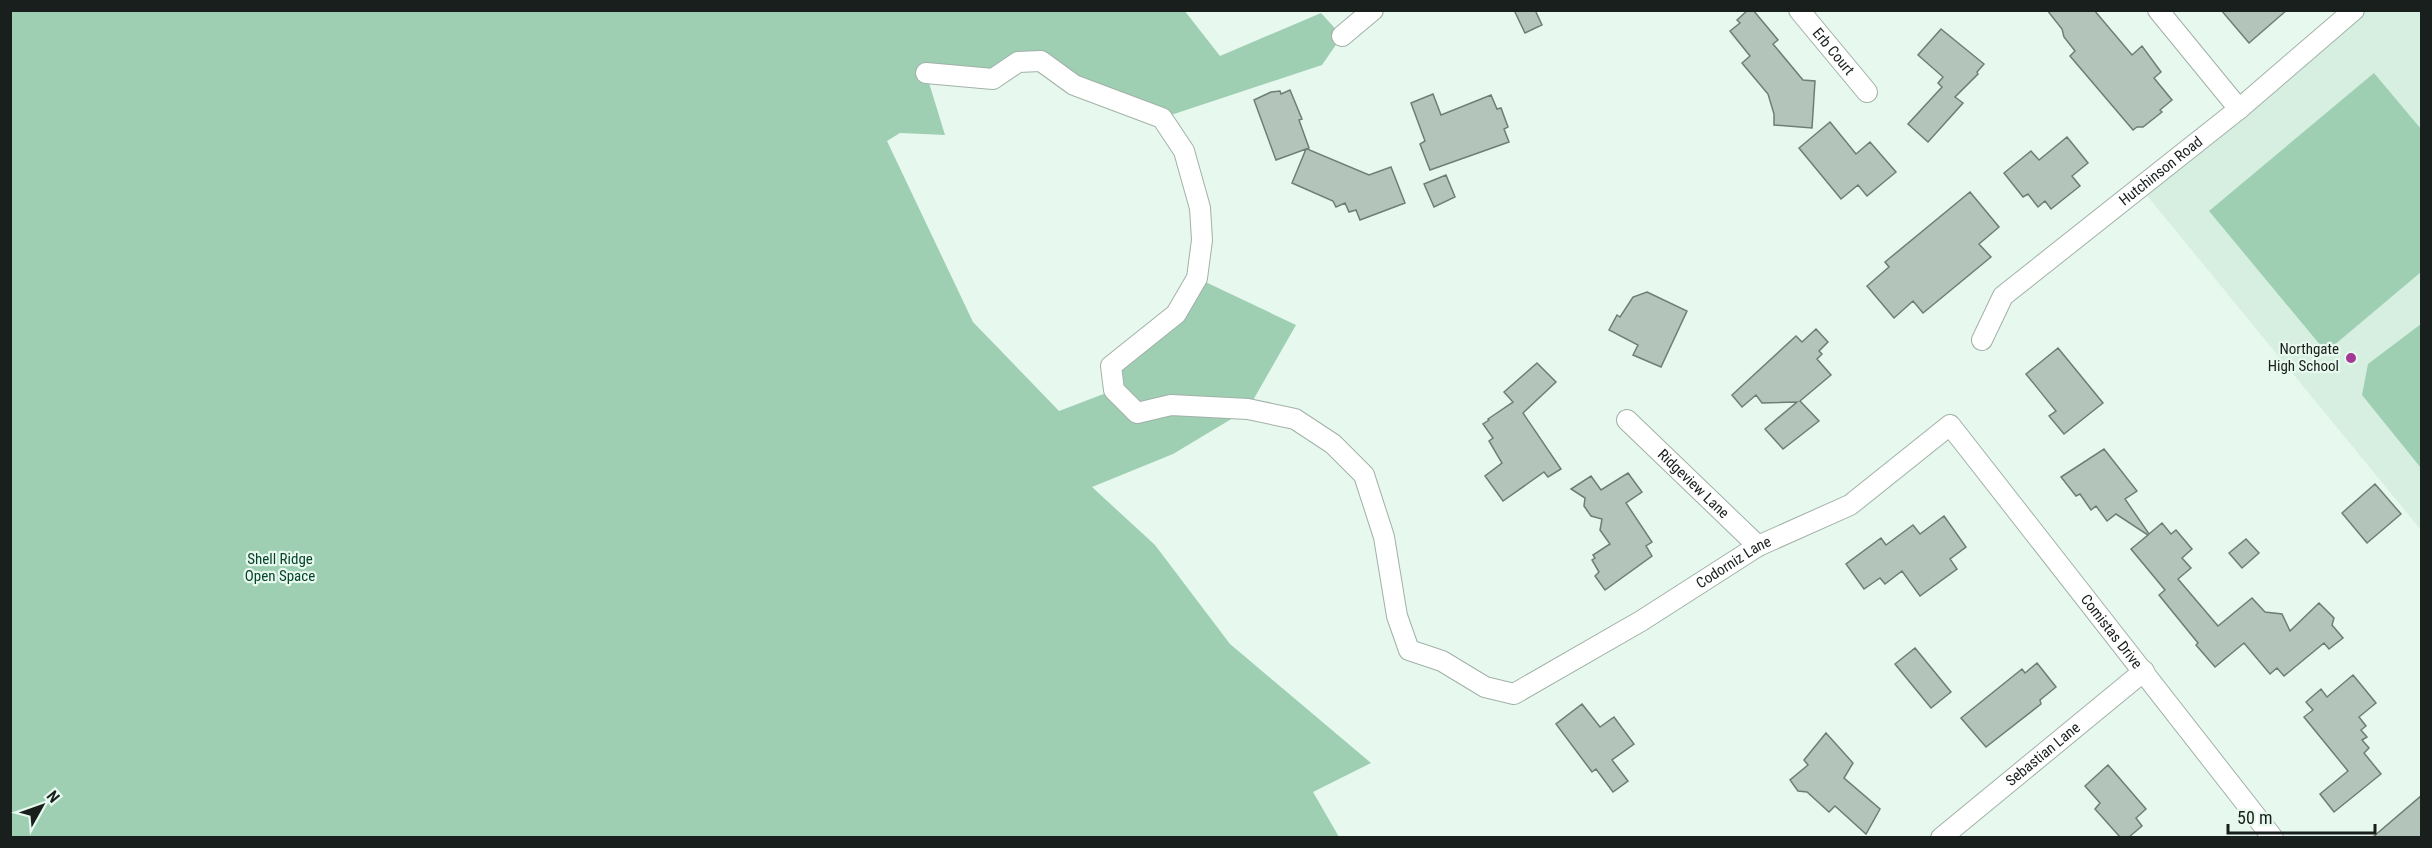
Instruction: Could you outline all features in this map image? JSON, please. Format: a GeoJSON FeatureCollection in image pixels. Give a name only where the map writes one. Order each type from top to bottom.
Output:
{"type":"FeatureCollection","features":[{"type":"Feature","properties":{"kind":"street"},"geometry":{"type":"LineString","coordinates":[[1342,36],[1373,10]]}},
{"type":"Feature","properties":{"kind":"street","name":"Erb Court"},"geometry":{"type":"LineString","coordinates":[[1799,10],[1867,92]]}},
{"type":"Feature","properties":{"kind":"street"},"geometry":{"type":"LineString","coordinates":[[2158,10],[2239,109]]}},
{"type":"Feature","properties":{"kind":"street","name":"Hutchinson Road"},"geometry":{"type":"LineString","coordinates":[[1982,340],[2002,296],[2239,109],[2354,10]]}},
{"type":"Feature","properties":{"kind":"street","name":"Codorniz Lane"},"geometry":{"type":"LineString","coordinates":[[926,73],[993,79],[1017,62],[1041,61],[1074,85],[1162,118],[1184,150],[1200,208],[1202,240],[1197,278],[1176,314],[1111,366],[1114,390],[1137,413],[1171,405],[1248,410],[1295,419],[1333,444],[1364,475],[1384,537],[1397,616],[1409,650],[1442,661],[1485,687],[1514,694],[1641,621],[1758,546],[1850,505],[1950,425]]}},
{"type":"Feature","properties":{"kind":"street","name":"Ridgeview Lane"},"geometry":{"type":"LineString","coordinates":[[1627,420],[1758,546]]}},
{"type":"Feature","properties":{"kind":"street","name":"Comistas Drive"},"geometry":{"type":"LineString","coordinates":[[1950,425],[2273,837]]}},
{"type":"Feature","properties":{"kind":"street","name":"Sebastian Lane"},"geometry":{"type":"LineString","coordinates":[[1941,837],[2144,671]]}},
{"type":"Feature","properties":{"kind":"shaded area","name":"Northgate High School"},"geometry":{"type":"Polygon","coordinates":[[[2354,11],[2421,11],[2421,530],[2140,187],[2354,11]]]}},
{"type":"Feature","properties":{"kind":"green space","name":"Shell Ridge Open Space"},"geometry":{"type":"Polygon","coordinates":[[[1184,10],[1220,56],[1321,13],[1342,36],[1322,65],[1162,118],[1041,61],[993,79],[926,73],[945,135],[900,133],[887,141],[973,322],[1059,411],[1114,390],[1111,366],[1176,314],[1197,278],[1296,325],[1248,409],[1173,454],[1092,487],[1155,545],[1230,644],[1371,763],[1313,792],[1339,837],[11,837],[10,11],[1184,10]]]}},
{"type":"Feature","properties":{"kind":"green space"},"geometry":{"type":"Polygon","coordinates":[[[2374,73],[2421,129],[2421,272],[2326,352],[2209,211],[2374,73]]]}},
{"type":"Feature","properties":{"kind":"green space"},"geometry":{"type":"Polygon","coordinates":[[[2421,324],[2421,468],[2362,395],[2368,364],[2421,324]]]}},
{"type":"Feature","properties":{"kind":"building"},"geometry":{"type":"Polygon","coordinates":[[[1514,10],[1535,10],[1542,25],[1525,33],[1514,10]]]}},
{"type":"Feature","properties":{"kind":"building"},"geometry":{"type":"Polygon","coordinates":[[[1748,10],[1753,10],[1778,40],[1773,44],[1803,80],[1815,81],[1812,128],[1774,125],[1774,114],[1768,94],[1742,63],[1750,56],[1730,31],[1740,23],[1737,20],[1748,10]]]}},
{"type":"Feature","properties":{"kind":"building"},"geometry":{"type":"Polygon","coordinates":[[[2047,10],[2094,10],[2132,55],[2142,46],[2161,72],[2154,78],[2172,100],[2160,110],[2162,112],[2143,127],[2133,130],[2070,56],[2075,51],[2047,10]]]}},
{"type":"Feature","properties":{"kind":"building"},"geometry":{"type":"Polygon","coordinates":[[[2221,10],[2287,10],[2249,43],[2221,10]]]}},
{"type":"Feature","properties":{"kind":"building"},"geometry":{"type":"Polygon","coordinates":[[[1941,29],[1984,64],[1977,72],[1978,74],[1955,97],[1963,103],[1928,142],[1908,124],[1942,87],[1938,83],[1943,77],[1918,55],[1941,29]]]}},
{"type":"Feature","properties":{"kind":"building"},"geometry":{"type":"Polygon","coordinates":[[[1290,90],[1302,119],[1299,120],[1309,148],[1307,149],[1369,175],[1391,167],[1405,203],[1360,220],[1356,210],[1349,212],[1345,203],[1336,207],[1333,201],[1292,183],[1306,149],[1276,160],[1254,100],[1271,92],[1280,91],[1281,94],[1290,90]]]}},
{"type":"Feature","properties":{"kind":"building"},"geometry":{"type":"Polygon","coordinates":[[[1433,94],[1441,115],[1491,95],[1497,109],[1501,108],[1508,127],[1504,129],[1509,142],[1430,170],[1420,144],[1425,141],[1411,103],[1433,94]]]}},
{"type":"Feature","properties":{"kind":"building"},"geometry":{"type":"Polygon","coordinates":[[[1830,122],[1856,154],[1870,142],[1896,172],[1867,196],[1858,185],[1841,199],[1799,148],[1830,122]]]}},
{"type":"Feature","properties":{"kind":"building"},"geometry":{"type":"Polygon","coordinates":[[[2067,137],[2088,163],[2072,176],[2080,186],[2051,209],[2045,201],[2038,207],[2028,194],[2023,197],[2004,173],[2031,151],[2039,160],[2067,137]]]}},
{"type":"Feature","properties":{"kind":"building"},"geometry":{"type":"Polygon","coordinates":[[[1446,175],[1455,197],[1434,207],[1424,184],[1446,175]]]}},
{"type":"Feature","properties":{"kind":"building"},"geometry":{"type":"Polygon","coordinates":[[[1970,192],[1999,227],[1979,244],[1991,257],[1923,313],[1913,301],[1894,318],[1867,286],[1889,267],[1885,262],[1970,192]]]}},
{"type":"Feature","properties":{"kind":"building"},"geometry":{"type":"Polygon","coordinates":[[[1647,292],[1687,311],[1661,367],[1633,355],[1638,345],[1609,330],[1617,315],[1620,317],[1633,297],[1647,292]]]}},
{"type":"Feature","properties":{"kind":"building"},"geometry":{"type":"Polygon","coordinates":[[[1816,329],[1828,342],[1819,351],[1822,354],[1817,359],[1831,375],[1800,401],[1819,421],[1783,449],[1765,429],[1797,402],[1762,403],[1756,395],[1742,407],[1732,395],[1796,336],[1802,342],[1816,329]]]}},
{"type":"Feature","properties":{"kind":"building"},"geometry":{"type":"Polygon","coordinates":[[[2058,348],[2103,403],[2064,434],[2049,416],[2056,411],[2026,374],[2058,348]]]}},
{"type":"Feature","properties":{"kind":"building"},"geometry":{"type":"Polygon","coordinates":[[[1537,363],[1556,382],[1523,413],[1561,469],[1548,477],[1544,472],[1503,501],[1485,476],[1502,463],[1489,441],[1493,438],[1483,424],[1513,402],[1504,392],[1537,363]]]}},
{"type":"Feature","properties":{"kind":"building"},"geometry":{"type":"Polygon","coordinates":[[[2104,449],[2137,491],[2125,499],[2149,534],[2162,523],[2171,534],[2176,530],[2192,549],[2182,558],[2191,568],[2178,579],[2218,626],[2252,598],[2265,612],[2282,614],[2290,631],[2319,603],[2334,618],[2332,625],[2343,638],[2329,649],[2324,643],[2284,676],[2277,668],[2270,674],[2244,643],[2215,667],[2159,595],[2165,590],[2131,549],[2148,535],[2116,514],[2107,521],[2096,506],[2091,510],[2080,494],[2076,496],[2061,477],[2104,449]]]}},
{"type":"Feature","properties":{"kind":"building"},"geometry":{"type":"Polygon","coordinates":[[[1628,473],[1642,492],[1626,503],[1652,542],[1646,546],[1652,556],[1605,590],[1595,576],[1599,572],[1592,560],[1595,558],[1593,555],[1610,544],[1600,530],[1602,519],[1591,516],[1584,506],[1585,498],[1571,489],[1591,476],[1601,490],[1628,473]]]}},
{"type":"Feature","properties":{"kind":"building"},"geometry":{"type":"Polygon","coordinates":[[[2375,484],[2401,514],[2367,543],[2342,513],[2375,484]]]}},
{"type":"Feature","properties":{"kind":"building"},"geometry":{"type":"Polygon","coordinates":[[[1944,516],[1966,547],[1950,559],[1957,569],[1920,596],[1902,571],[1885,584],[1880,578],[1864,589],[1846,564],[1881,538],[1886,545],[1913,525],[1920,534],[1944,516]]]}},
{"type":"Feature","properties":{"kind":"building"},"geometry":{"type":"Polygon","coordinates":[[[2246,539],[2259,553],[2242,568],[2229,553],[2246,539]]]}},
{"type":"Feature","properties":{"kind":"building"},"geometry":{"type":"Polygon","coordinates":[[[1915,648],[1951,692],[1931,708],[1895,664],[1915,648]]]}},
{"type":"Feature","properties":{"kind":"building"},"geometry":{"type":"Polygon","coordinates":[[[2037,663],[2056,687],[2040,700],[2041,704],[1986,747],[1961,718],[2022,669],[2025,673],[2037,663]]]}},
{"type":"Feature","properties":{"kind":"building"},"geometry":{"type":"Polygon","coordinates":[[[2353,675],[2376,703],[2359,717],[2366,726],[2361,730],[2367,737],[2362,740],[2369,748],[2364,753],[2381,774],[2334,812],[2320,794],[2348,771],[2304,717],[2313,710],[2306,702],[2321,689],[2327,697],[2353,675]]]}},
{"type":"Feature","properties":{"kind":"building"},"geometry":{"type":"Polygon","coordinates":[[[1582,704],[1600,727],[1614,717],[1634,744],[1612,760],[1628,781],[1613,792],[1596,769],[1592,772],[1556,724],[1582,704]]]}},
{"type":"Feature","properties":{"kind":"building"},"geometry":{"type":"Polygon","coordinates":[[[1826,733],[1853,763],[1844,778],[1880,809],[1866,834],[1835,806],[1829,812],[1807,792],[1798,791],[1790,780],[1808,765],[1804,760],[1826,733]]]}},
{"type":"Feature","properties":{"kind":"building"},"geometry":{"type":"Polygon","coordinates":[[[2108,765],[2146,809],[2136,818],[2142,826],[2129,837],[2120,837],[2095,809],[2100,803],[2085,786],[2108,765]]]}},
{"type":"Feature","properties":{"kind":"building"},"geometry":{"type":"Polygon","coordinates":[[[2421,796],[2421,837],[2373,837],[2421,796]]]}},
{"type":"Feature","properties":{"kind":"place","name":"Northgate High School"},"geometry":{"type":"Point","coordinates":[2351,358]}}]}
